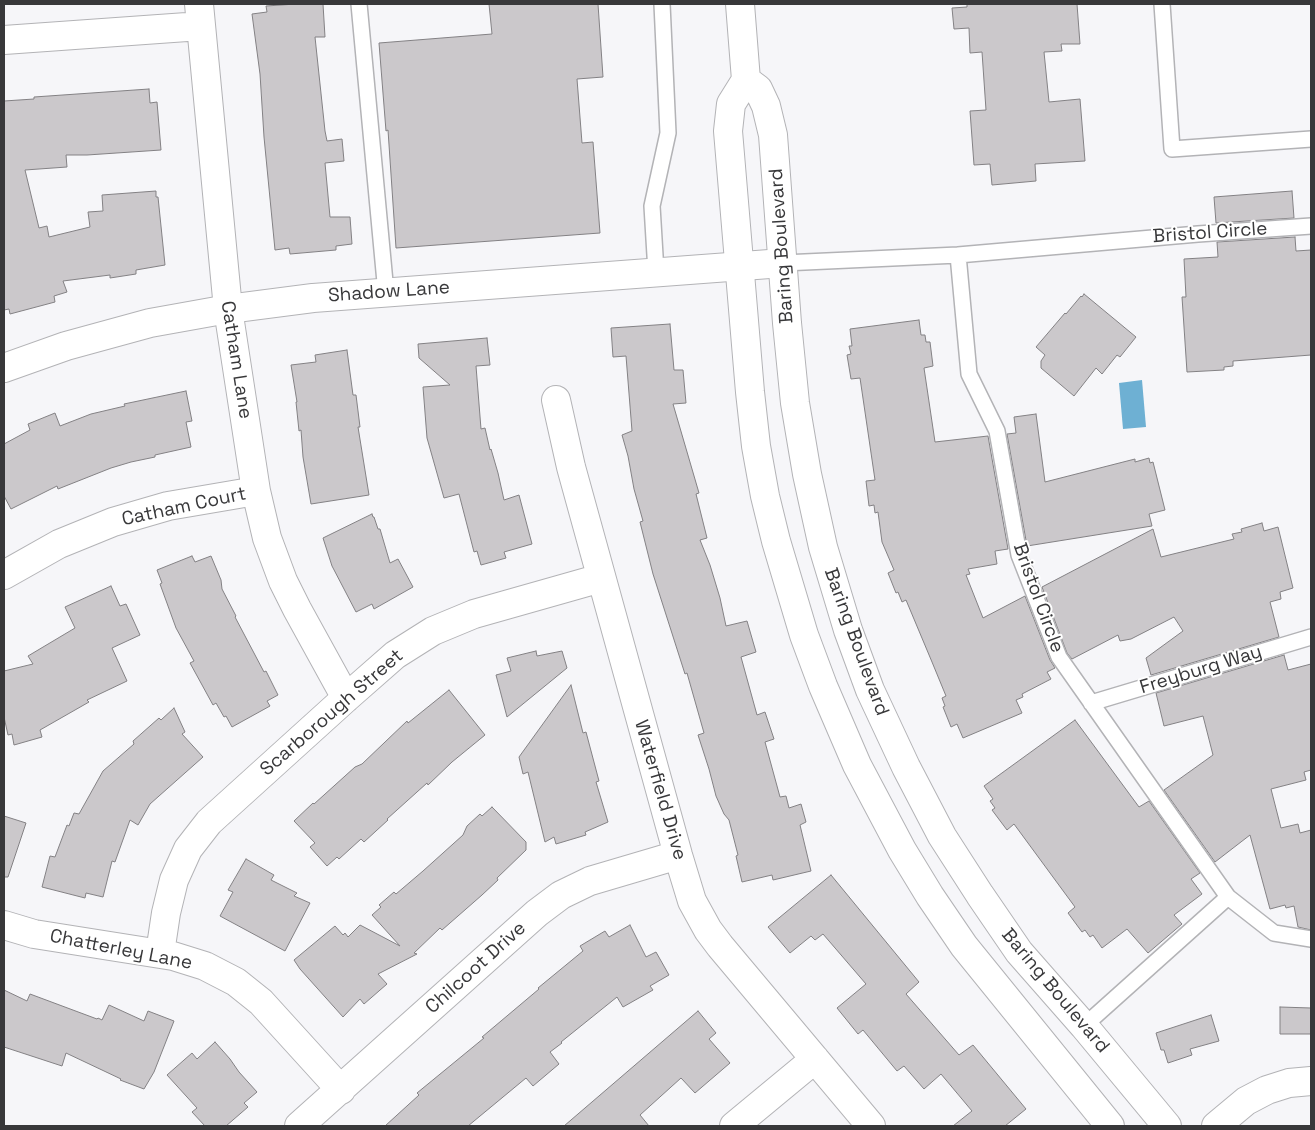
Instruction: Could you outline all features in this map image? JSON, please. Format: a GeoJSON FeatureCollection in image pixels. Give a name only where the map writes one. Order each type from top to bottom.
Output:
{"type":"FeatureCollection","features":[{"type":"Feature","properties":{"kind":"street"},"geometry":{"type":"LineString","coordinates":[[740,4],[746,80],[731,104],[728,131],[750,392],[756,446],[765,496],[804,636],[823,686],[861,773],[902,850],[964,946],[1110,1126]]}},
{"type":"Feature","properties":{"kind":"street"},"geometry":{"type":"LineString","coordinates":[[4,40],[200,15]]}},
{"type":"Feature","properties":{"kind":"street","name":"Catham Lane"},"geometry":{"type":"LineString","coordinates":[[200,15],[228,308],[256,491],[267,538],[283,581],[346,698]]}},
{"type":"Feature","properties":{"kind":"street","name":"Baring Boulevard"},"geometry":{"type":"LineString","coordinates":[[746,80],[758,89],[766,106],[773,135],[795,404],[807,474],[823,547],[848,630],[870,690],[906,767],[942,836],[980,895],[1019,952],[1084,1026],[1167,1126]]}},
{"type":"Feature","properties":{"kind":"street","name":"Shadow Lane"},"geometry":{"type":"LineString","coordinates":[[4,368],[66,346],[150,323],[228,308],[313,298],[783,263]]}},
{"type":"Feature","properties":{"kind":"street","name":"Waterfield Drive"},"geometry":{"type":"LineString","coordinates":[[556,400],[571,467],[601,578],[692,901],[708,930],[720,946],[871,1126]]}},
{"type":"Feature","properties":{"kind":"street","name":"Catham Court"},"geometry":{"type":"LineString","coordinates":[[4,575],[59,544],[113,522],[168,506],[256,491]]}},
{"type":"Feature","properties":{"kind":"street","name":"Scarborough Street"},"geometry":{"type":"LineString","coordinates":[[160,953],[166,913],[174,880],[188,850],[209,822],[396,655],[433,631],[474,614],[601,578]]}},
{"type":"Feature","properties":{"kind":"street","name":"Chilcoot Drive"},"geometry":{"type":"LineString","coordinates":[[299,1126],[537,913],[561,896],[590,881],[678,855]]}},
{"type":"Feature","properties":{"kind":"street","name":"Chatterley Lane"},"geometry":{"type":"LineString","coordinates":[[4,925],[34,934],[160,953],[206,966],[236,982],[261,1002],[341,1090]]}},
{"type":"Feature","properties":{"kind":"street"},"geometry":{"type":"LineString","coordinates":[[734,1126],[815,1059]]}},
{"type":"Feature","properties":{"kind":"street"},"geometry":{"type":"LineString","coordinates":[[1216,1126],[1246,1101],[1267,1090],[1289,1083],[1311,1081]]}},
{"type":"Feature","properties":{"kind":"lane"},"geometry":{"type":"LineString","coordinates":[[359,4],[386,293]]}},
{"type":"Feature","properties":{"kind":"lane"},"geometry":{"type":"LineString","coordinates":[[656,272],[652,206],[668,133],[662,4]]}},
{"type":"Feature","properties":{"kind":"lane"},"geometry":{"type":"LineString","coordinates":[[1162,4],[1172,149],[1311,139]]}},
{"type":"Feature","properties":{"kind":"lane","name":"Bristol Circle"},"geometry":{"type":"LineString","coordinates":[[783,263],[958,255],[1311,226]]}},
{"type":"Feature","properties":{"kind":"lane","name":"Bristol Circle"},"geometry":{"type":"LineString","coordinates":[[958,255],[969,374],[997,432],[1019,555],[1059,657],[1228,897],[1274,933],[1311,939]]}},
{"type":"Feature","properties":{"kind":"lane","name":"Freyburg Way"},"geometry":{"type":"LineString","coordinates":[[1092,703],[1311,638]]}},
{"type":"Feature","properties":{"kind":"lane"},"geometry":{"type":"LineString","coordinates":[[1084,1026],[1228,897]]}},
{"type":"Feature","properties":{"kind":"water"},"geometry":{"type":"Polygon","coordinates":[[[1142,380],[1146,427],[1123,429],[1119,383],[1142,380]]]}},
{"type":"Feature","properties":{"kind":"building"},"geometry":{"type":"Polygon","coordinates":[[[323,4],[325,37],[315,37],[325,131],[327,141],[342,139],[344,161],[325,163],[330,217],[350,217],[352,244],[336,246],[336,250],[290,254],[289,248],[275,250],[260,74],[252,14],[267,12],[266,6],[323,4]]]}},
{"type":"Feature","properties":{"kind":"building"},"geometry":{"type":"Polygon","coordinates":[[[489,4],[598,4],[603,77],[577,79],[582,143],[593,142],[600,233],[396,248],[388,130],[386,131],[379,43],[492,34],[489,4]]]}},
{"type":"Feature","properties":{"kind":"building"},"geometry":{"type":"Polygon","coordinates":[[[967,4],[1077,4],[1080,44],[1061,44],[1062,51],[1044,52],[1049,102],[1080,99],[1085,161],[1035,164],[1036,181],[992,185],[990,164],[974,165],[970,111],[986,110],[982,52],[970,53],[969,28],[954,29],[952,8],[967,7],[967,4]]]}},
{"type":"Feature","properties":{"kind":"building"},"geometry":{"type":"Polygon","coordinates":[[[149,89],[150,103],[157,102],[161,150],[66,155],[67,167],[25,170],[39,228],[47,226],[49,237],[90,227],[88,212],[103,211],[102,195],[156,191],[165,265],[136,270],[136,274],[63,281],[67,292],[54,296],[55,302],[10,314],[9,309],[4,310],[4,101],[34,99],[34,97],[149,89]]]}},
{"type":"Feature","properties":{"kind":"building"},"geometry":{"type":"Polygon","coordinates":[[[1292,191],[1294,218],[1216,223],[1214,197],[1292,191]]]}},
{"type":"Feature","properties":{"kind":"building"},"geometry":{"type":"Polygon","coordinates":[[[1295,237],[1296,251],[1311,250],[1311,355],[1233,361],[1233,366],[1224,367],[1224,370],[1187,372],[1182,297],[1186,297],[1184,259],[1218,257],[1217,242],[1295,237]]]}},
{"type":"Feature","properties":{"kind":"building"},"geometry":{"type":"Polygon","coordinates":[[[1084,294],[1136,337],[1120,357],[1117,355],[1102,374],[1096,368],[1074,396],[1041,368],[1041,361],[1045,355],[1036,347],[1084,294]]]}},
{"type":"Feature","properties":{"kind":"building"},"geometry":{"type":"Polygon","coordinates":[[[919,320],[921,335],[925,335],[926,342],[930,342],[933,366],[924,368],[935,442],[988,436],[1008,549],[995,551],[997,564],[968,569],[970,574],[966,575],[983,618],[1025,596],[1050,660],[1055,668],[1047,672],[1051,679],[1022,694],[1023,697],[1016,700],[1022,713],[963,738],[957,724],[951,727],[943,707],[945,706],[942,698],[946,696],[906,600],[902,602],[898,592],[896,593],[888,573],[894,570],[882,542],[878,512],[875,513],[874,505],[869,506],[866,481],[875,480],[860,378],[851,379],[847,355],[851,354],[849,346],[852,346],[850,329],[919,320]]]}},
{"type":"Feature","properties":{"kind":"building"},"geometry":{"type":"Polygon","coordinates":[[[670,324],[674,370],[683,370],[686,403],[673,404],[699,493],[696,494],[707,538],[700,540],[720,598],[726,626],[747,621],[756,652],[741,657],[757,715],[765,712],[774,739],[765,742],[780,797],[786,796],[789,808],[801,804],[806,822],[800,825],[811,871],[773,880],[772,875],[742,882],[736,856],[738,855],[729,820],[724,814],[716,796],[698,735],[704,733],[687,673],[685,674],[653,574],[640,522],[643,521],[622,435],[632,431],[626,356],[613,357],[611,328],[670,324]]]}},
{"type":"Feature","properties":{"kind":"building"},"geometry":{"type":"Polygon","coordinates":[[[487,338],[490,365],[476,366],[481,429],[485,428],[504,500],[519,495],[532,544],[504,552],[506,558],[481,565],[477,551],[474,552],[459,494],[444,498],[427,438],[423,387],[450,385],[419,358],[418,344],[487,338]]]}},
{"type":"Feature","properties":{"kind":"building"},"geometry":{"type":"Polygon","coordinates":[[[347,350],[353,395],[356,395],[360,427],[358,427],[369,495],[311,504],[291,365],[316,362],[315,355],[347,350]]]}},
{"type":"Feature","properties":{"kind":"building"},"geometry":{"type":"Polygon","coordinates":[[[186,391],[192,421],[186,422],[191,447],[111,468],[58,489],[57,486],[11,509],[4,496],[4,444],[30,430],[28,424],[55,413],[60,426],[91,414],[125,406],[124,404],[186,391]]]}},
{"type":"Feature","properties":{"kind":"building"},"geometry":{"type":"Polygon","coordinates":[[[1036,414],[1045,482],[1135,459],[1135,462],[1149,458],[1150,463],[1153,462],[1165,510],[1149,514],[1152,526],[1027,546],[1007,434],[1016,433],[1014,417],[1036,414]]]}},
{"type":"Feature","properties":{"kind":"building"},"geometry":{"type":"Polygon","coordinates":[[[372,514],[378,529],[380,529],[390,563],[398,559],[413,587],[374,609],[372,604],[356,612],[332,566],[323,538],[372,514]]]}},
{"type":"Feature","properties":{"kind":"building"},"geometry":{"type":"Polygon","coordinates":[[[1262,523],[1264,531],[1278,527],[1293,588],[1280,592],[1281,599],[1270,602],[1279,637],[1151,675],[1146,658],[1183,631],[1174,617],[1131,639],[1120,641],[1118,635],[1072,659],[1067,653],[1042,587],[1153,529],[1161,557],[1234,539],[1232,534],[1242,532],[1241,529],[1262,523]]]}},
{"type":"Feature","properties":{"kind":"building"},"geometry":{"type":"Polygon","coordinates":[[[192,556],[195,562],[211,556],[221,580],[222,589],[235,617],[278,695],[267,701],[270,706],[232,727],[216,703],[213,705],[190,663],[194,661],[176,628],[160,584],[162,583],[157,570],[192,556]]]}},
{"type":"Feature","properties":{"kind":"building"},"geometry":{"type":"Polygon","coordinates":[[[111,586],[120,606],[126,604],[140,635],[112,648],[127,681],[87,700],[89,702],[40,730],[42,737],[14,745],[12,734],[8,735],[4,717],[4,671],[33,664],[28,656],[75,628],[65,607],[111,586]]]}},
{"type":"Feature","properties":{"kind":"building"},"geometry":{"type":"Polygon","coordinates":[[[536,651],[537,656],[562,651],[567,668],[507,717],[496,675],[511,671],[507,658],[536,651]]]}},
{"type":"Feature","properties":{"kind":"building"},"geometry":{"type":"Polygon","coordinates":[[[1284,655],[1288,670],[1311,664],[1311,770],[1304,772],[1306,780],[1271,789],[1281,828],[1298,824],[1300,833],[1311,830],[1311,930],[1298,927],[1294,906],[1286,908],[1285,905],[1270,909],[1250,835],[1215,862],[1164,790],[1213,755],[1203,716],[1164,726],[1156,693],[1284,655]]]}},
{"type":"Feature","properties":{"kind":"building"},"geometry":{"type":"Polygon","coordinates":[[[571,685],[583,733],[586,732],[599,781],[596,782],[608,822],[585,832],[586,835],[556,844],[554,837],[545,842],[528,772],[523,774],[519,757],[571,685]]]}},
{"type":"Feature","properties":{"kind":"building"},"geometry":{"type":"Polygon","coordinates":[[[449,690],[485,735],[428,785],[427,783],[364,842],[361,839],[339,859],[337,857],[327,866],[310,847],[315,843],[294,821],[355,767],[362,764],[407,721],[408,723],[449,690]]]}},
{"type":"Feature","properties":{"kind":"building"},"geometry":{"type":"Polygon","coordinates":[[[174,708],[185,732],[182,734],[203,757],[150,804],[138,825],[130,820],[115,862],[112,861],[103,897],[86,893],[85,898],[42,887],[50,856],[55,857],[67,825],[69,826],[74,813],[79,814],[103,771],[134,744],[133,741],[159,718],[161,720],[174,708]]]}},
{"type":"Feature","properties":{"kind":"building"},"geometry":{"type":"Polygon","coordinates":[[[1075,720],[1139,807],[1149,801],[1200,873],[1191,879],[1202,894],[1174,915],[1182,924],[1148,953],[1127,929],[1102,948],[1093,935],[1090,937],[1085,930],[1082,932],[1068,913],[1075,907],[1014,824],[1007,830],[992,810],[995,808],[990,801],[993,799],[984,786],[1075,720]]]}},
{"type":"Feature","properties":{"kind":"building"},"geometry":{"type":"Polygon","coordinates":[[[492,807],[526,842],[526,850],[482,895],[442,930],[440,928],[414,953],[417,954],[378,974],[387,984],[364,1004],[360,999],[343,1017],[294,960],[335,926],[343,935],[345,933],[348,937],[360,925],[400,946],[372,915],[381,907],[379,905],[394,892],[396,894],[463,835],[467,826],[480,814],[482,816],[492,807]]]}},
{"type":"Feature","properties":{"kind":"building"},"geometry":{"type":"Polygon","coordinates":[[[4,816],[26,823],[8,877],[4,877],[4,816]]]}},
{"type":"Feature","properties":{"kind":"building"},"geometry":{"type":"Polygon","coordinates":[[[246,859],[274,875],[271,880],[297,893],[294,896],[310,903],[285,951],[220,916],[233,892],[228,890],[246,859]]]}},
{"type":"Feature","properties":{"kind":"building"},"geometry":{"type":"Polygon","coordinates":[[[831,875],[919,982],[906,994],[959,1055],[973,1045],[1026,1109],[1005,1126],[953,1126],[972,1111],[941,1074],[924,1089],[904,1066],[897,1071],[863,1030],[858,1034],[837,1008],[866,984],[823,934],[815,940],[811,936],[790,953],[768,927],[831,875]]]}},
{"type":"Feature","properties":{"kind":"building"},"geometry":{"type":"Polygon","coordinates":[[[630,925],[646,957],[656,952],[669,975],[650,986],[653,990],[623,1007],[617,997],[550,1052],[559,1064],[533,1086],[526,1078],[468,1126],[385,1126],[419,1095],[417,1093],[484,1038],[482,1037],[583,951],[580,946],[605,931],[609,937],[630,925]]]}},
{"type":"Feature","properties":{"kind":"building"},"geometry":{"type":"Polygon","coordinates":[[[4,990],[27,1001],[30,994],[102,1020],[109,1005],[144,1021],[148,1011],[174,1021],[154,1072],[144,1089],[120,1080],[66,1053],[62,1066],[4,1047],[4,990]]]}},
{"type":"Feature","properties":{"kind":"building"},"geometry":{"type":"Polygon","coordinates":[[[1280,1007],[1311,1008],[1311,1034],[1280,1034],[1280,1007]]]}},
{"type":"Feature","properties":{"kind":"building"},"geometry":{"type":"Polygon","coordinates":[[[698,1011],[716,1033],[709,1039],[730,1063],[695,1093],[681,1078],[640,1115],[649,1126],[564,1126],[698,1011]]]}},
{"type":"Feature","properties":{"kind":"building"},"geometry":{"type":"Polygon","coordinates":[[[1211,1015],[1219,1041],[1190,1049],[1192,1055],[1168,1063],[1164,1050],[1161,1050],[1156,1033],[1211,1015]]]}},
{"type":"Feature","properties":{"kind":"building"},"geometry":{"type":"Polygon","coordinates":[[[215,1042],[257,1092],[244,1103],[248,1107],[226,1126],[205,1126],[192,1112],[197,1108],[167,1075],[192,1053],[197,1059],[215,1042]]]}}]}
